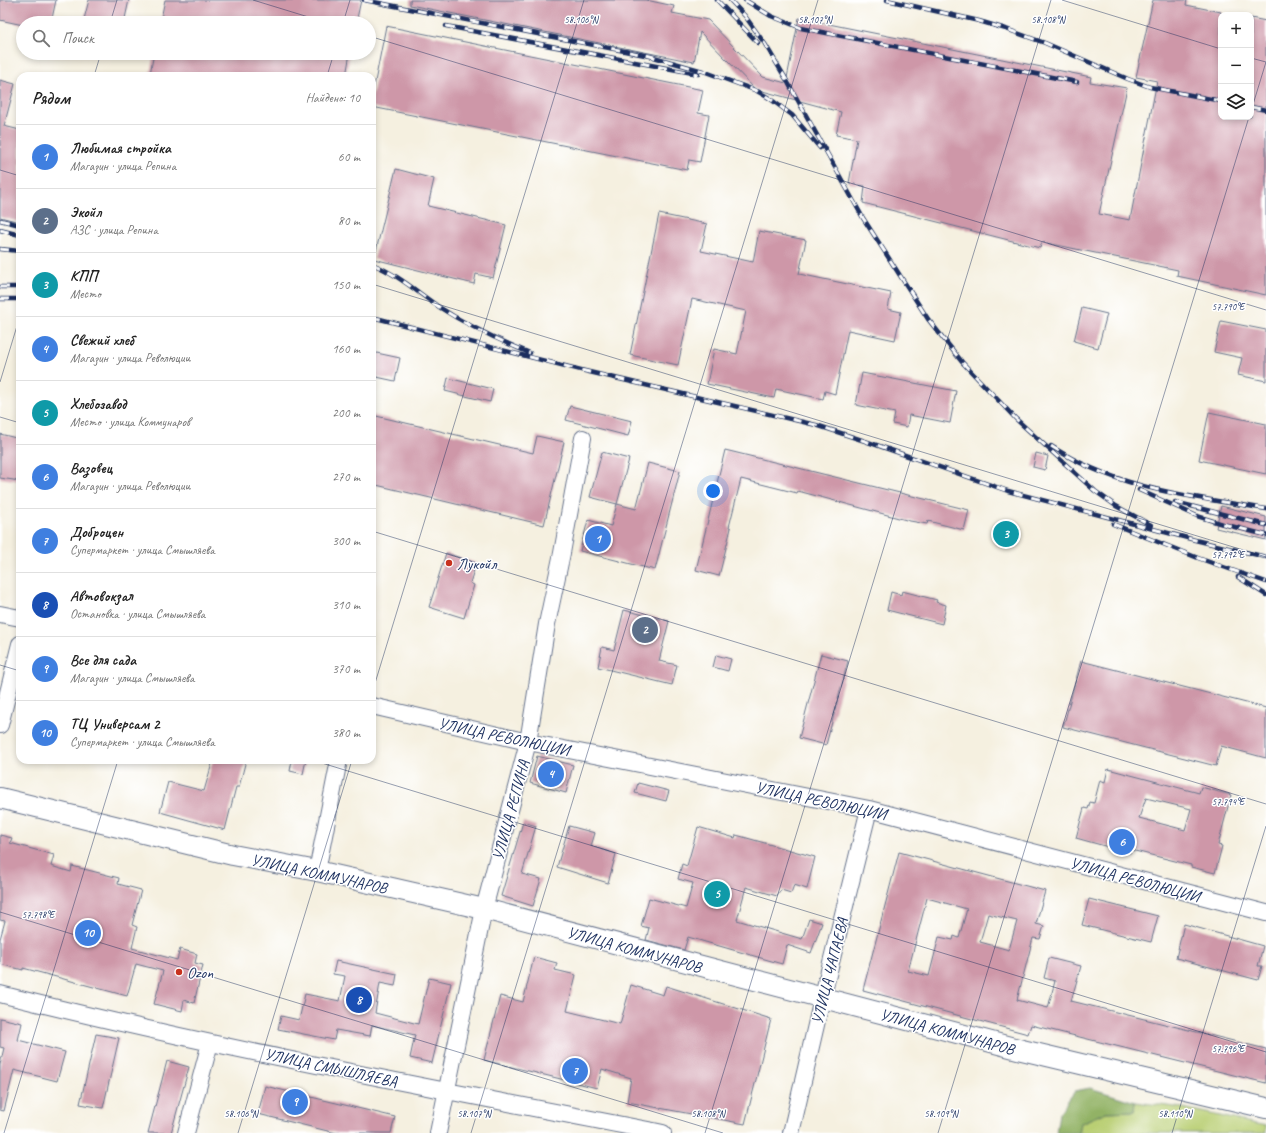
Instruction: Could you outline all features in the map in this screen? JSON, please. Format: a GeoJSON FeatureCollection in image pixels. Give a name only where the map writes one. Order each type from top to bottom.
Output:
{"type":"FeatureCollection","features":[{"type":"Feature","properties":{"kind":"main road","name":"УЛИЦА КОММУНАРОВ"},"geometry":{"type":"LineString","coordinates":[[0,798],[233,855],[317,871],[484,909],[822,999],[1022,1050],[1266,1108]]}},
{"type":"Feature","properties":{"kind":"street","name":"УЛИЦА РЕПИНА"},"geometry":{"type":"LineString","coordinates":[[438,1133],[448,1091],[484,909],[528,742],[547,624],[562,553],[583,438]]}},
{"type":"Feature","properties":{"kind":"street"},"geometry":{"type":"LineString","coordinates":[[0,614],[16,617]]}},
{"type":"Feature","properties":{"kind":"street"},"geometry":{"type":"LineString","coordinates":[[0,725],[16,660]]}},
{"type":"Feature","properties":{"kind":"street","name":"УЛИЦА РЕВОЛЮЦИИ"},"geometry":{"type":"LineString","coordinates":[[376,707],[528,742],[869,809],[1266,914]]}},
{"type":"Feature","properties":{"kind":"street"},"geometry":{"type":"LineString","coordinates":[[317,871],[338,764]]}},
{"type":"Feature","properties":{"kind":"street","name":"УЛИЦА ЧАПАЕВА"},"geometry":{"type":"LineString","coordinates":[[791,1133],[822,999],[869,809]]}},
{"type":"Feature","properties":{"kind":"street","name":"УЛИЦА СМЫШЛЯЕВА"},"geometry":{"type":"LineString","coordinates":[[0,994],[88,1016],[210,1043],[663,1133]]}},
{"type":"Feature","properties":{"kind":"street"},"geometry":{"type":"LineString","coordinates":[[186,1133],[210,1043]]}},
{"type":"Feature","properties":{"kind":"green space"},"geometry":{"type":"Polygon","coordinates":[[[1090,1088],[1135,1102],[1134,1111],[1106,1112],[1081,1123],[1079,1133],[1056,1133],[1059,1113],[1075,1091],[1090,1088]]]}},
{"type":"Feature","properties":{"kind":"green space"},"geometry":{"type":"Polygon","coordinates":[[[1135,1102],[1183,1108],[1266,1126],[1266,1133],[1079,1133],[1081,1123],[1106,1112],[1134,1111],[1135,1102]]]}},
{"type":"Feature","properties":{"kind":"building"},"geometry":{"type":"Polygon","coordinates":[[[0,0],[56,0],[53,16],[16,16],[16,23],[0,20],[0,0]]]}},
{"type":"Feature","properties":{"kind":"building"},"geometry":{"type":"Polygon","coordinates":[[[89,0],[129,0],[126,16],[85,16],[89,0]]]}},
{"type":"Feature","properties":{"kind":"building"},"geometry":{"type":"Polygon","coordinates":[[[165,0],[361,0],[358,16],[162,16],[165,0]]]}},
{"type":"Feature","properties":{"kind":"building"},"geometry":{"type":"Polygon","coordinates":[[[410,0],[646,0],[674,6],[672,13],[708,20],[763,77],[786,83],[799,18],[1091,77],[1090,82],[1127,88],[1099,214],[1130,220],[1157,81],[1136,77],[1153,0],[1187,0],[1186,5],[1221,12],[1218,12],[1218,120],[1254,120],[1254,19],[1266,21],[1266,295],[1177,276],[1178,270],[1042,242],[1040,248],[863,203],[865,186],[849,183],[857,139],[836,135],[841,112],[755,89],[700,32],[694,62],[410,5],[410,0]]]}},
{"type":"Feature","properties":{"kind":"building"},"geometry":{"type":"Polygon","coordinates":[[[386,26],[703,90],[698,113],[709,115],[700,162],[689,160],[687,170],[376,108],[376,77],[386,26]]]}},
{"type":"Feature","properties":{"kind":"building"},"geometry":{"type":"Polygon","coordinates":[[[153,60],[349,60],[347,72],[150,72],[153,60]]]}},
{"type":"Feature","properties":{"kind":"building"},"geometry":{"type":"Polygon","coordinates":[[[0,80],[15,84],[4,126],[16,129],[16,221],[0,217],[0,80]]]}},
{"type":"Feature","properties":{"kind":"building"},"geometry":{"type":"Polygon","coordinates":[[[396,169],[434,179],[428,206],[506,225],[493,278],[476,274],[474,284],[376,260],[376,251],[396,169]]]}},
{"type":"Feature","properties":{"kind":"building"},"geometry":{"type":"Polygon","coordinates":[[[659,214],[707,224],[701,251],[753,262],[759,231],[806,240],[799,274],[891,293],[888,309],[901,312],[895,340],[848,330],[835,394],[825,391],[823,399],[776,389],[774,398],[707,384],[714,349],[737,354],[746,311],[692,299],[678,365],[630,355],[659,214]]]}},
{"type":"Feature","properties":{"kind":"building"},"geometry":{"type":"Polygon","coordinates":[[[1082,308],[1107,314],[1098,348],[1074,341],[1082,308]]]}},
{"type":"Feature","properties":{"kind":"building"},"geometry":{"type":"Polygon","coordinates":[[[1221,321],[1266,330],[1266,381],[1238,375],[1242,358],[1214,352],[1221,321]]]}},
{"type":"Feature","properties":{"kind":"building"},"geometry":{"type":"Polygon","coordinates":[[[376,353],[400,358],[395,381],[376,377],[376,353]]]}},
{"type":"Feature","properties":{"kind":"building"},"geometry":{"type":"Polygon","coordinates":[[[862,373],[956,391],[950,423],[909,415],[907,427],[893,424],[895,413],[856,405],[862,373]]]}},
{"type":"Feature","properties":{"kind":"building"},"geometry":{"type":"Polygon","coordinates":[[[448,378],[493,389],[490,402],[445,391],[448,378]]]}},
{"type":"Feature","properties":{"kind":"building"},"geometry":{"type":"Polygon","coordinates":[[[570,406],[632,421],[628,436],[566,420],[570,406]]]}},
{"type":"Feature","properties":{"kind":"building"},"geometry":{"type":"Polygon","coordinates":[[[1209,412],[1266,424],[1266,474],[1199,460],[1209,412]]]}},
{"type":"Feature","properties":{"kind":"building"},"geometry":{"type":"Polygon","coordinates":[[[376,416],[533,453],[537,436],[564,442],[544,525],[376,485],[376,416]]]}},
{"type":"Feature","properties":{"kind":"building"},"geometry":{"type":"Polygon","coordinates":[[[0,434],[16,438],[16,480],[0,478],[0,434]]]}},
{"type":"Feature","properties":{"kind":"building"},"geometry":{"type":"Polygon","coordinates":[[[725,450],[969,510],[964,530],[928,521],[927,524],[910,521],[798,491],[797,493],[741,479],[719,576],[696,570],[725,450]]]}},
{"type":"Feature","properties":{"kind":"building"},"geometry":{"type":"Polygon","coordinates":[[[602,452],[629,459],[617,504],[590,497],[602,452]]]}},
{"type":"Feature","properties":{"kind":"building"},"geometry":{"type":"Polygon","coordinates":[[[1036,453],[1048,456],[1045,470],[1033,467],[1036,453]]]}},
{"type":"Feature","properties":{"kind":"building"},"geometry":{"type":"Polygon","coordinates":[[[648,463],[680,471],[655,570],[580,551],[588,520],[611,526],[617,504],[636,509],[648,463]]]}},
{"type":"Feature","properties":{"kind":"building"},"geometry":{"type":"Polygon","coordinates":[[[1221,506],[1266,517],[1266,540],[1216,528],[1221,506]]]}},
{"type":"Feature","properties":{"kind":"building"},"geometry":{"type":"Polygon","coordinates":[[[1001,526],[1014,530],[1009,548],[996,544],[1001,526]]]}},
{"type":"Feature","properties":{"kind":"building"},"geometry":{"type":"Polygon","coordinates":[[[446,553],[476,563],[470,583],[474,585],[464,618],[429,607],[446,553]]]}},
{"type":"Feature","properties":{"kind":"building"},"geometry":{"type":"Polygon","coordinates":[[[902,591],[937,600],[936,602],[946,605],[942,624],[887,610],[891,592],[901,595],[902,591]]]}},
{"type":"Feature","properties":{"kind":"building"},"geometry":{"type":"Polygon","coordinates":[[[624,610],[669,621],[659,661],[677,665],[672,685],[598,667],[602,647],[614,650],[624,610]]]}},
{"type":"Feature","properties":{"kind":"building"},"geometry":{"type":"Polygon","coordinates":[[[821,654],[848,661],[826,745],[799,738],[821,654]]]}},
{"type":"Feature","properties":{"kind":"building"},"geometry":{"type":"Polygon","coordinates":[[[716,655],[731,659],[728,671],[713,667],[716,655]]]}},
{"type":"Feature","properties":{"kind":"building"},"geometry":{"type":"Polygon","coordinates":[[[1081,661],[1266,708],[1266,758],[1221,746],[1216,766],[1063,727],[1081,661]]]}},
{"type":"Feature","properties":{"kind":"building"},"geometry":{"type":"Polygon","coordinates":[[[537,756],[573,765],[566,793],[530,783],[537,756]]]}},
{"type":"Feature","properties":{"kind":"building"},"geometry":{"type":"Polygon","coordinates":[[[212,764],[245,764],[239,787],[236,787],[225,830],[160,812],[168,782],[204,791],[212,764]]]}},
{"type":"Feature","properties":{"kind":"building"},"geometry":{"type":"Polygon","coordinates":[[[291,764],[305,764],[303,774],[290,771],[291,764]]]}},
{"type":"Feature","properties":{"kind":"building"},"geometry":{"type":"Polygon","coordinates":[[[1108,769],[1199,793],[1201,787],[1231,795],[1218,845],[1222,846],[1215,873],[1191,867],[1191,865],[1131,850],[1130,853],[1076,838],[1084,808],[1088,809],[1090,802],[1094,803],[1100,780],[1105,782],[1108,769]],[[1146,798],[1139,818],[1185,830],[1191,809],[1146,798]]]}},
{"type":"Feature","properties":{"kind":"building"},"geometry":{"type":"Polygon","coordinates":[[[638,783],[669,791],[666,801],[635,793],[638,783]]]}},
{"type":"Feature","properties":{"kind":"building"},"geometry":{"type":"Polygon","coordinates":[[[523,822],[536,826],[522,874],[541,879],[533,906],[501,896],[523,822]]]}},
{"type":"Feature","properties":{"kind":"building"},"geometry":{"type":"Polygon","coordinates":[[[569,826],[595,833],[591,846],[616,854],[608,883],[557,867],[569,826]]]}},
{"type":"Feature","properties":{"kind":"building"},"geometry":{"type":"Polygon","coordinates":[[[698,827],[735,838],[736,835],[815,857],[807,889],[794,885],[791,893],[781,890],[777,896],[746,887],[737,920],[802,939],[809,919],[822,923],[811,953],[787,945],[782,964],[688,937],[684,950],[646,940],[649,928],[641,926],[649,898],[686,908],[693,883],[678,879],[682,864],[687,866],[698,827]]]}},
{"type":"Feature","properties":{"kind":"building"},"geometry":{"type":"Polygon","coordinates":[[[0,835],[12,838],[10,843],[54,855],[51,866],[71,872],[72,866],[119,878],[118,884],[141,890],[132,925],[137,927],[132,948],[177,960],[180,949],[197,954],[195,963],[203,965],[194,1003],[184,1000],[182,1011],[154,1004],[163,971],[136,964],[127,996],[23,968],[23,970],[0,964],[0,939],[5,921],[0,920],[0,835]]]}},
{"type":"Feature","properties":{"kind":"building"},"geometry":{"type":"Polygon","coordinates":[[[899,852],[1045,891],[1036,924],[1044,926],[1040,939],[1033,938],[1017,1000],[1048,1008],[1055,981],[1044,978],[1049,958],[1081,966],[1071,1001],[1266,1049],[1266,1083],[1031,1025],[1028,1034],[863,990],[899,852]],[[927,898],[908,971],[929,976],[939,937],[953,940],[954,936],[959,938],[967,909],[927,898]],[[988,914],[980,942],[1009,950],[1017,921],[988,914]]]}},
{"type":"Feature","properties":{"kind":"building"},"geometry":{"type":"Polygon","coordinates":[[[1089,899],[1158,916],[1151,942],[1082,925],[1089,899]]]}},
{"type":"Feature","properties":{"kind":"building"},"geometry":{"type":"Polygon","coordinates":[[[1184,924],[1263,946],[1258,966],[1262,966],[1258,980],[1176,958],[1184,924]]]}},
{"type":"Feature","properties":{"kind":"building"},"geometry":{"type":"Polygon","coordinates":[[[534,957],[557,963],[555,970],[576,975],[567,1011],[620,1024],[631,985],[663,995],[666,986],[771,1019],[745,1124],[627,1102],[631,1078],[602,1069],[597,1088],[484,1060],[500,996],[523,1002],[534,957]]]}},
{"type":"Feature","properties":{"kind":"building"},"geometry":{"type":"Polygon","coordinates":[[[336,961],[397,974],[395,986],[380,983],[375,1013],[418,1024],[429,978],[451,983],[432,1063],[410,1058],[415,1035],[372,1025],[370,1036],[336,1030],[334,1040],[278,1029],[281,1016],[299,1020],[305,994],[340,1001],[345,976],[333,974],[336,961]]]}},
{"type":"Feature","properties":{"kind":"building"},"geometry":{"type":"Polygon","coordinates":[[[0,1018],[22,1023],[18,1040],[65,1052],[57,1081],[14,1070],[4,1111],[0,1110],[0,1065],[4,1048],[0,1047],[0,1018]]]}},
{"type":"Feature","properties":{"kind":"building"},"geometry":{"type":"Polygon","coordinates":[[[96,1034],[119,1038],[103,1108],[80,1104],[96,1034]]]}},
{"type":"Feature","properties":{"kind":"building"},"geometry":{"type":"Polygon","coordinates":[[[167,1061],[189,1067],[171,1133],[148,1133],[167,1061]]]}},
{"type":"Feature","properties":{"kind":"building"},"geometry":{"type":"Polygon","coordinates":[[[265,1086],[395,1117],[391,1133],[336,1133],[258,1114],[265,1086]]]}},
{"type":"Feature","properties":{"kind":"railway"},"geometry":{"type":"LineString","coordinates":[[364,0],[650,56],[703,71],[757,91],[769,98],[792,115],[820,148]]}},
{"type":"Feature","properties":{"kind":"railway"},"geometry":{"type":"LineString","coordinates":[[717,0],[758,43]]}},
{"type":"Feature","properties":{"kind":"railway"},"geometry":{"type":"LineString","coordinates":[[730,0],[745,16],[765,44],[863,218],[928,319],[962,362],[1016,419],[1095,491],[1116,506],[1151,525]]}},
{"type":"Feature","properties":{"kind":"railway"},"geometry":{"type":"LineString","coordinates":[[745,0],[771,16],[801,28],[1077,82]]}},
{"type":"Feature","properties":{"kind":"railway"},"geometry":{"type":"LineString","coordinates":[[887,0],[979,21],[1006,29],[1045,43],[1150,87],[1218,100]]}},
{"type":"Feature","properties":{"kind":"railway"},"geometry":{"type":"LineString","coordinates":[[446,26],[698,74]]}},
{"type":"Feature","properties":{"kind":"railway"},"geometry":{"type":"LineString","coordinates":[[1254,108],[1266,110]]}},
{"type":"Feature","properties":{"kind":"railway"},"geometry":{"type":"LineString","coordinates":[[0,220],[16,224]]}},
{"type":"Feature","properties":{"kind":"railway"},"geometry":{"type":"LineString","coordinates":[[0,230],[16,234]]}},
{"type":"Feature","properties":{"kind":"railway"},"geometry":{"type":"LineString","coordinates":[[0,249],[16,251]]}},
{"type":"Feature","properties":{"kind":"railway"},"geometry":{"type":"LineString","coordinates":[[376,266],[398,278],[439,307],[461,320],[495,338],[530,353]]}},
{"type":"Feature","properties":{"kind":"railway"},"geometry":{"type":"LineString","coordinates":[[0,287],[16,287]]}},
{"type":"Feature","properties":{"kind":"railway"},"geometry":{"type":"LineString","coordinates":[[0,299],[16,299]]}},
{"type":"Feature","properties":{"kind":"railway"},"geometry":{"type":"LineString","coordinates":[[376,318],[585,371],[816,425],[1008,491],[1266,557]]}},
{"type":"Feature","properties":{"kind":"railway"},"geometry":{"type":"LineString","coordinates":[[1051,446],[1076,461],[1102,473],[1128,482],[1182,495],[1266,509]]}},
{"type":"Feature","properties":{"kind":"railway"},"geometry":{"type":"LineString","coordinates":[[1139,490],[1197,516],[1266,535]]}},
{"type":"Feature","properties":{"kind":"railway"},"geometry":{"type":"LineString","coordinates":[[1175,502],[1266,525]]}},
{"type":"Feature","properties":{"kind":"railway"},"geometry":{"type":"LineString","coordinates":[[1113,524],[1198,558],[1266,582]]}},
{"type":"Feature","properties":{"kind":"railway"},"geometry":{"type":"LineString","coordinates":[[1238,577],[1266,595]]}},
{"type":"Feature","properties":{"kind":"place","name":"КПП"},"geometry":{"type":"Point","coordinates":[1006,534]}},
{"type":"Feature","properties":{"kind":"place","name":"Любимая стройка"},"geometry":{"type":"Point","coordinates":[598,539]}},
{"type":"Feature","properties":{"kind":"place","name":"Лукойл"},"geometry":{"type":"Point","coordinates":[449,563]}},
{"type":"Feature","properties":{"kind":"place","name":"Экойл"},"geometry":{"type":"Point","coordinates":[645,630]}},
{"type":"Feature","properties":{"kind":"place","name":"Свежий хлеб"},"geometry":{"type":"Point","coordinates":[551,774]}},
{"type":"Feature","properties":{"kind":"place","name":"Вазовец"},"geometry":{"type":"Point","coordinates":[1122,842]}},
{"type":"Feature","properties":{"kind":"place","name":"Хлебозавод"},"geometry":{"type":"Point","coordinates":[717,894]}},
{"type":"Feature","properties":{"kind":"place","name":"ТЦ Универсам 2"},"geometry":{"type":"Point","coordinates":[88,933]}},
{"type":"Feature","properties":{"kind":"place","name":"Ozon"},"geometry":{"type":"Point","coordinates":[179,972]}},
{"type":"Feature","properties":{"kind":"place","name":"Автовокзал"},"geometry":{"type":"Point","coordinates":[359,1000]}},
{"type":"Feature","properties":{"kind":"place","name":"Доброцен"},"geometry":{"type":"Point","coordinates":[575,1071]}},
{"type":"Feature","properties":{"kind":"place","name":"Все для сада"},"geometry":{"type":"Point","coordinates":[295,1102]}}]}
